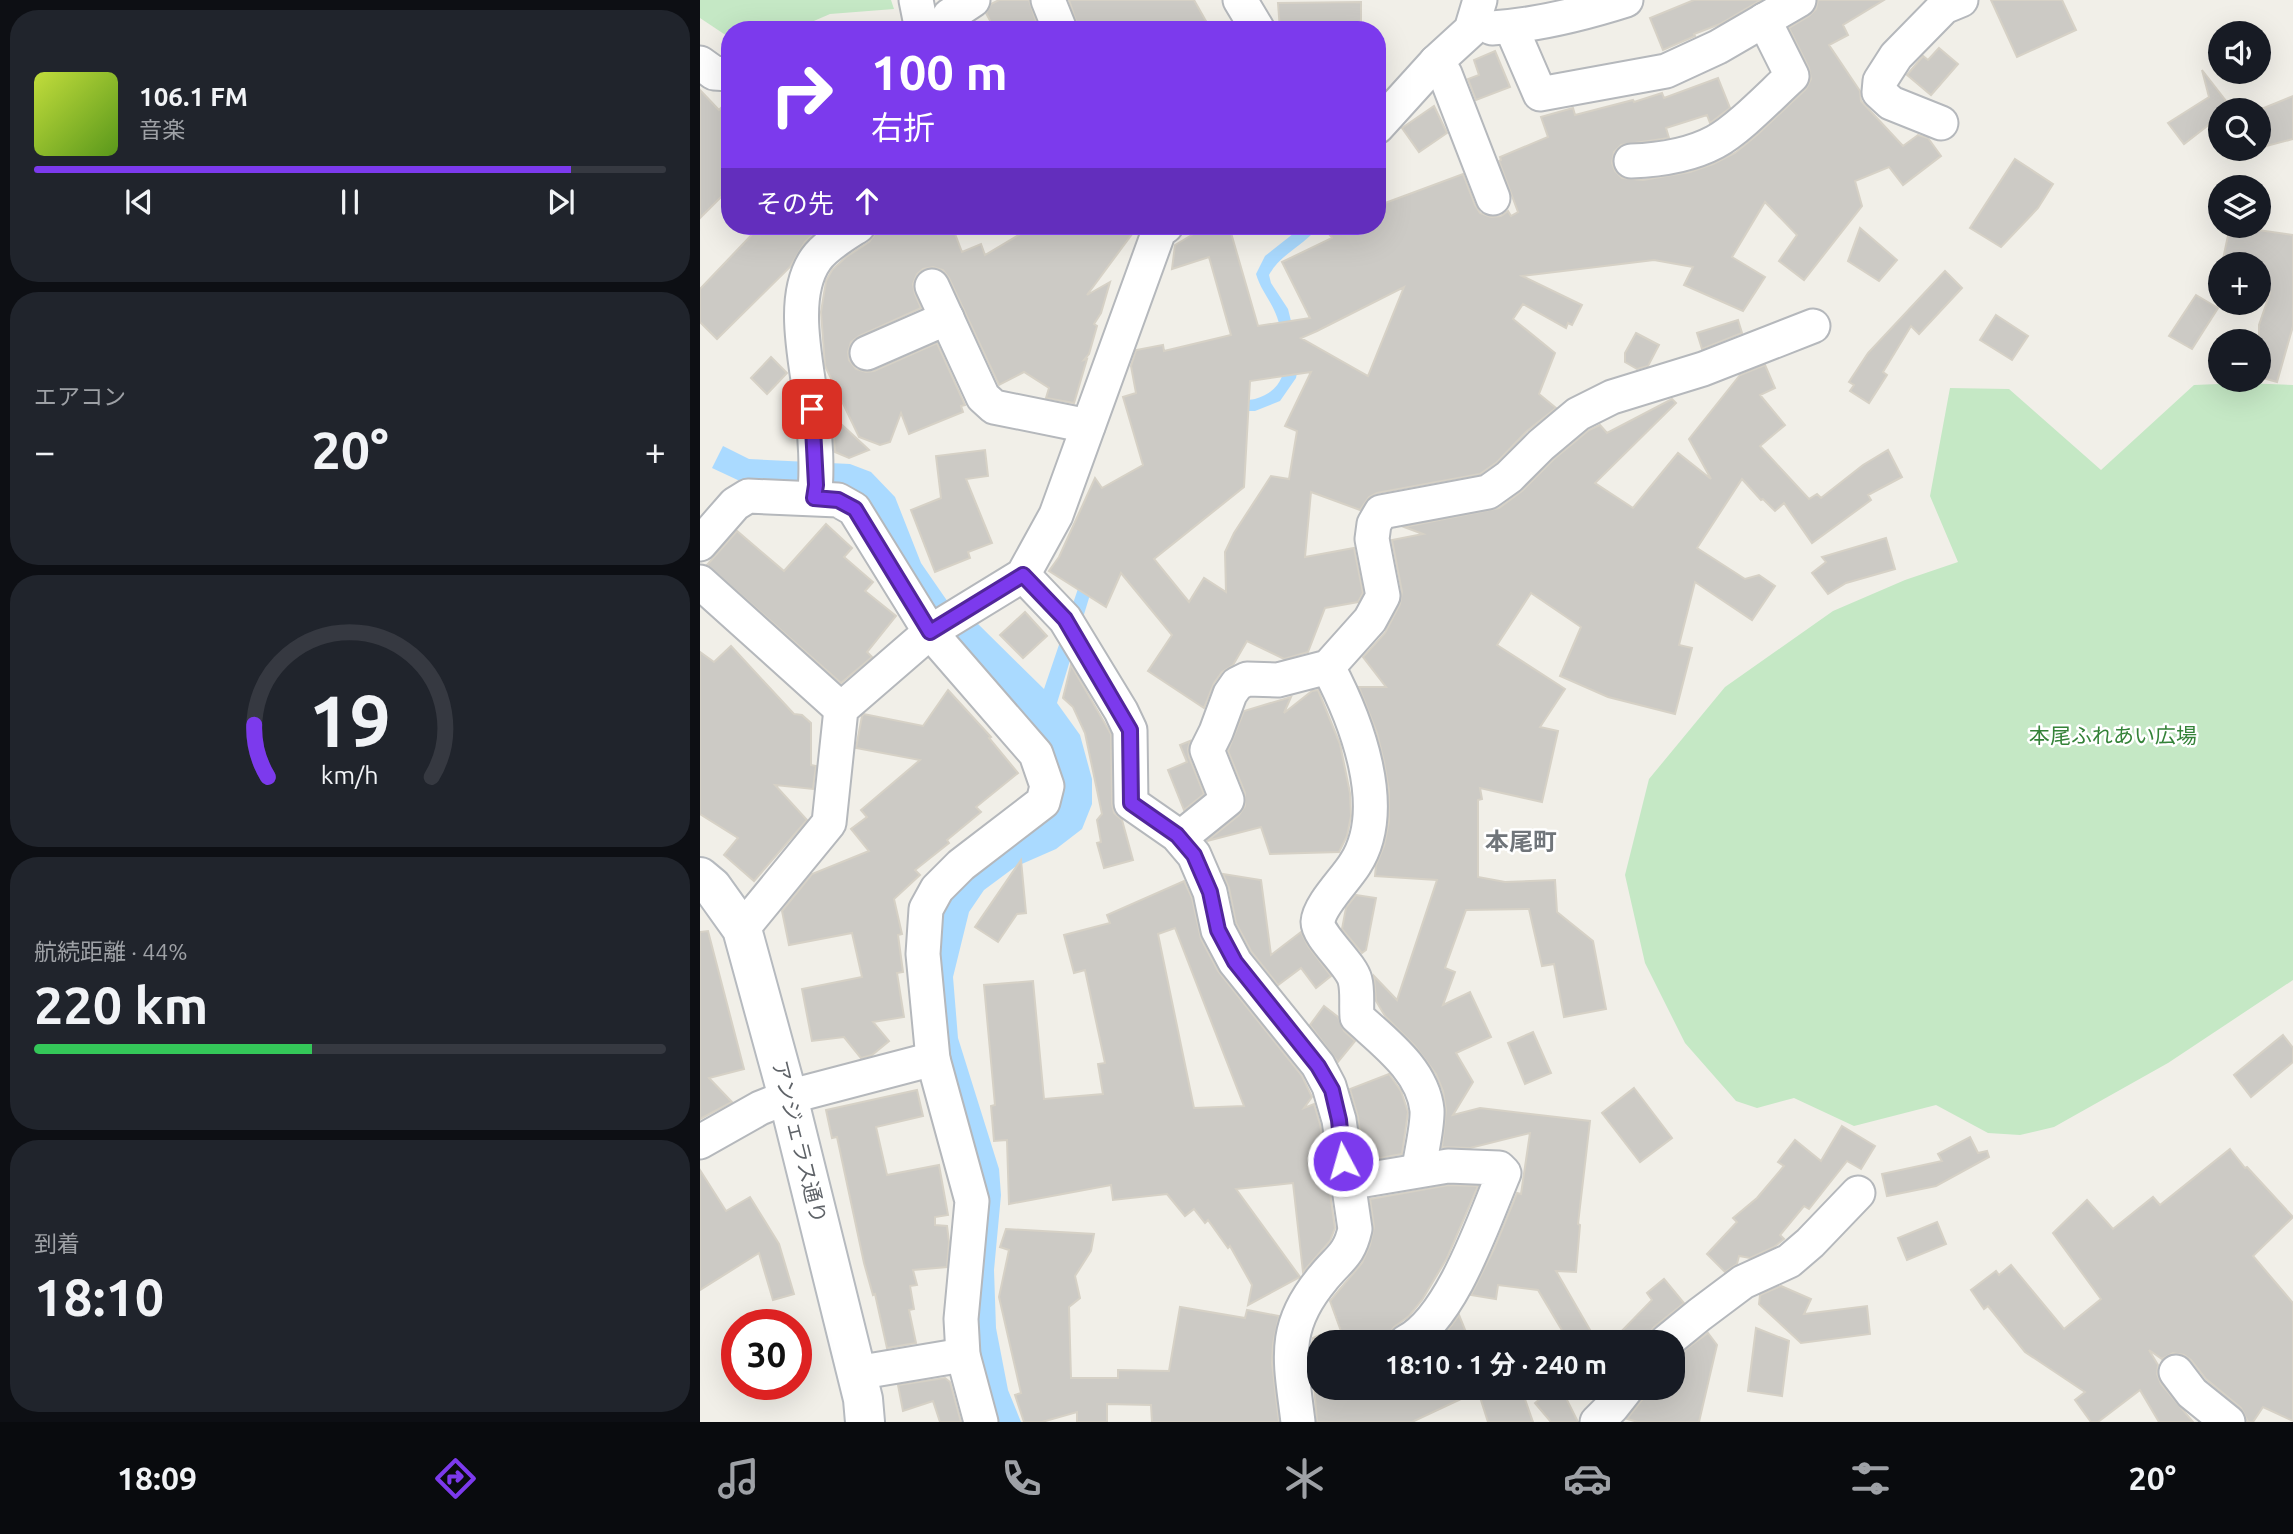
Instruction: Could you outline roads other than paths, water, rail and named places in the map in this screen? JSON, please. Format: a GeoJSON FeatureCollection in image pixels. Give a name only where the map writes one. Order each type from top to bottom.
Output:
{"type":"FeatureCollection","features":[{"type":"Feature","properties":{"kind":"street"},"geometry":{"type":"LineString","coordinates":[[916,0],[920,21]]}},
{"type":"Feature","properties":{"kind":"street"},"geometry":{"type":"LineString","coordinates":[[947,21],[949,16],[973,0]]}},
{"type":"Feature","properties":{"kind":"street"},"geometry":{"type":"LineString","coordinates":[[1048,0],[1056,21]]}},
{"type":"Feature","properties":{"kind":"street"},"geometry":{"type":"LineString","coordinates":[[1240,0],[1253,21]]}},
{"type":"Feature","properties":{"kind":"street"},"geometry":{"type":"LineString","coordinates":[[1386,117],[1436,62],[1492,17],[1565,18],[1626,0]]}},
{"type":"Feature","properties":{"kind":"street"},"geometry":{"type":"LineString","coordinates":[[1492,17],[1540,94],[1666,71],[1717,47],[1799,0]]}},
{"type":"Feature","properties":{"kind":"street"},"geometry":{"type":"LineString","coordinates":[[1941,122],[1891,103],[1879,92],[1880,81],[1896,56],[1927,23],[1944,7],[1961,0]]}},
{"type":"Feature","properties":{"kind":"street"},"geometry":{"type":"LineString","coordinates":[[1631,161],[1657,160],[1699,150],[1717,141],[1792,76],[1764,20]]}},
{"type":"Feature","properties":{"kind":"street"},"geometry":{"type":"LineString","coordinates":[[1436,62],[1446,74],[1493,198]]}},
{"type":"Feature","properties":{"kind":"street"},"geometry":{"type":"LineString","coordinates":[[700,63],[714,73],[721,73]]}},
{"type":"Feature","properties":{"kind":"street"},"geometry":{"type":"LineString","coordinates":[[846,235],[817,258],[804,289],[802,325],[812,409],[815,480],[838,500],[855,509],[934,630],[1036,754],[1047,786],[1043,802],[961,865],[937,888],[926,909],[923,954],[933,1059],[972,1201],[961,1319],[963,1355],[981,1422]]}},
{"type":"Feature","properties":{"kind":"street"},"geometry":{"type":"LineString","coordinates":[[742,929],[829,823],[841,709],[934,630],[1023,575],[1056,515],[1156,235]]}},
{"type":"Feature","properties":{"kind":"street"},"geometry":{"type":"LineString","coordinates":[[932,286],[983,397],[994,407],[1088,426]]}},
{"type":"Feature","properties":{"kind":"street"},"geometry":{"type":"LineString","coordinates":[[867,353],[947,318]]}},
{"type":"Feature","properties":{"kind":"street"},"geometry":{"type":"LineString","coordinates":[[1180,838],[1227,800],[1207,750],[1230,694],[1237,684],[1247,679],[1278,680],[1328,667],[1370,620],[1383,596],[1372,539],[1374,524],[1381,512],[1488,492],[1509,477],[1578,414],[1612,397],[1703,369],[1813,326]]}},
{"type":"Feature","properties":{"kind":"street"},"geometry":{"type":"LineString","coordinates":[[700,544],[735,504],[748,496],[815,480]]}},
{"type":"Feature","properties":{"kind":"street"},"geometry":{"type":"LineString","coordinates":[[1023,575],[1065,619],[1130,730],[1131,803],[1180,838],[1194,855],[1210,892],[1218,930],[1235,962],[1318,1066],[1332,1090],[1355,1229],[1345,1255],[1315,1289],[1292,1332],[1291,1357],[1304,1399]]}},
{"type":"Feature","properties":{"kind":"street"},"geometry":{"type":"LineString","coordinates":[[700,582],[841,709]]}},
{"type":"Feature","properties":{"kind":"street"},"geometry":{"type":"LineString","coordinates":[[1328,667],[1347,705],[1370,785],[1372,811],[1363,853],[1328,900],[1320,914],[1319,927],[1355,978],[1357,1017],[1416,1076],[1427,1110],[1419,1169]]}},
{"type":"Feature","properties":{"kind":"street","name":"アンジェラス通り"},"geometry":{"type":"LineString","coordinates":[[700,877],[712,887],[742,929],[788,1097],[863,1399],[865,1422]]}},
{"type":"Feature","properties":{"kind":"street"},"geometry":{"type":"LineString","coordinates":[[700,1142],[760,1108],[788,1097],[933,1059]]}},
{"type":"Feature","properties":{"kind":"street"},"geometry":{"type":"LineString","coordinates":[[1347,1183],[1448,1166],[1499,1168],[1504,1173],[1464,1270],[1422,1330]]}},
{"type":"Feature","properties":{"kind":"street"},"geometry":{"type":"LineString","coordinates":[[1681,1330],[1744,1282],[1789,1261],[1858,1193]]}},
{"type":"Feature","properties":{"kind":"street"},"geometry":{"type":"LineString","coordinates":[[856,1373],[963,1355]]}},
{"type":"Feature","properties":{"kind":"street"},"geometry":{"type":"LineString","coordinates":[[2176,1372],[2192,1393],[2228,1422]]}},
{"type":"Feature","properties":{"kind":"street"},"geometry":{"type":"LineString","coordinates":[[1597,1422],[1618,1400]]}},
{"type":"Feature","properties":{"kind":"water"},"geometry":{"type":"Polygon","coordinates":[[[1292,235],[1311,235],[1279,261],[1269,275],[1271,283],[1288,309],[1300,357],[1296,378],[1280,401],[1255,411],[1210,411],[1096,575],[1057,703],[1080,735],[1092,779],[1092,804],[1082,829],[1056,849],[1015,867],[984,890],[969,912],[953,977],[958,1038],[999,1169],[1001,1195],[994,1270],[996,1328],[1008,1390],[1021,1422],[990,1422],[982,1401],[937,934],[945,903],[966,876],[1055,812],[951,636],[872,512],[742,482],[712,468],[723,446],[749,459],[850,464],[871,472],[895,497],[921,563],[950,605],[975,621],[1044,689],[1084,571],[1206,398],[1255,399],[1268,394],[1277,386],[1285,365],[1285,353],[1275,312],[1256,274],[1265,256],[1292,235]]]}},
{"type":"Feature","properties":{"kind":"district","name":"本尾町"},"geometry":{"type":"Point","coordinates":[1521,842]}},
{"type":"Feature","properties":{"kind":"park label","name":"本尾ふれあい広場"},"geometry":{"type":"Point","coordinates":[2113,736]}}]}
